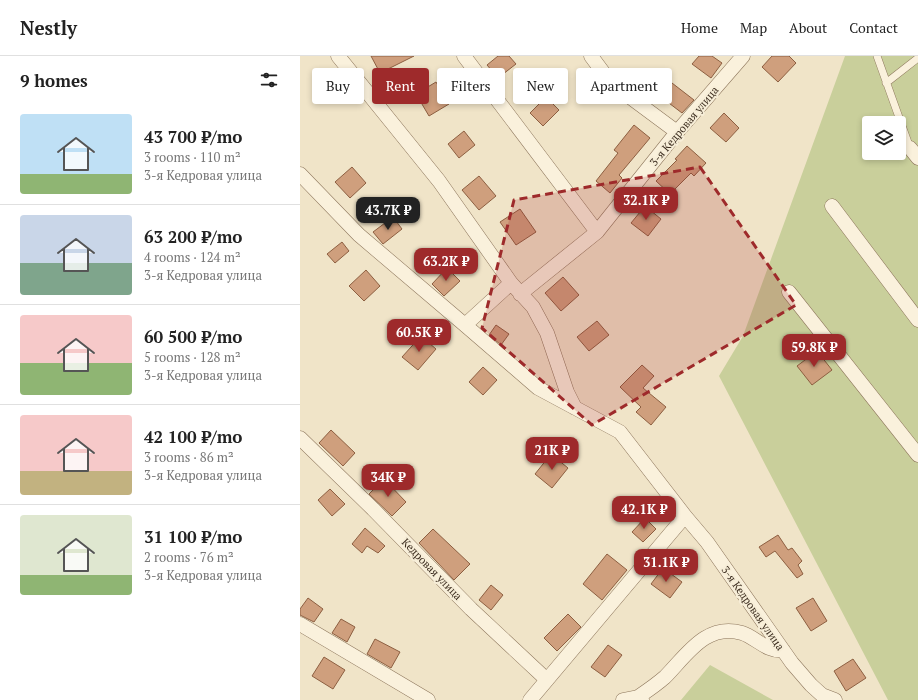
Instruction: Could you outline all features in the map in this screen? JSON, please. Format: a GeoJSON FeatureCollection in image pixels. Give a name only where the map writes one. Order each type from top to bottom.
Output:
{"type":"FeatureCollection","features":[{"type":"Feature","properties":{"kind":"street"},"geometry":{"type":"LineString","coordinates":[[338,56],[438,181],[516,288],[533,308],[547,333],[567,392],[576,408]]}},
{"type":"Feature","properties":{"kind":"street"},"geometry":{"type":"LineString","coordinates":[[464,56],[597,232]]}},
{"type":"Feature","properties":{"kind":"street"},"geometry":{"type":"LineString","coordinates":[[591,56],[611,83],[677,132]]}},
{"type":"Feature","properties":{"kind":"street","name":"3-я Кедровая улица"},"geometry":{"type":"LineString","coordinates":[[465,325],[597,232],[677,132],[743,56]]}},
{"type":"Feature","properties":{"kind":"street"},"geometry":{"type":"LineString","coordinates":[[300,174],[359,235],[538,388],[576,408]]}},
{"type":"Feature","properties":{"kind":"street"},"geometry":{"type":"LineString","coordinates":[[832,206],[918,320]]}},
{"type":"Feature","properties":{"kind":"street"},"geometry":{"type":"LineString","coordinates":[[789,292],[918,455]]}},
{"type":"Feature","properties":{"kind":"street","name":"3-я Кедровая улица"},"geometry":{"type":"LineString","coordinates":[[576,408],[620,432],[707,542],[792,663],[822,695],[836,700]]}},
{"type":"Feature","properties":{"kind":"street","name":"Кедровая улица"},"geometry":{"type":"LineString","coordinates":[[300,438],[373,509],[471,610],[547,680]]}},
{"type":"Feature","properties":{"kind":"street"},"geometry":{"type":"LineString","coordinates":[[530,700],[685,516]]}},
{"type":"Feature","properties":{"kind":"street"},"geometry":{"type":"LineString","coordinates":[[300,624],[428,700]]}},
{"type":"Feature","properties":{"kind":"street"},"geometry":{"type":"LineString","coordinates":[[624,700],[640,699],[664,678],[697,642],[713,632],[732,630],[743,633],[774,651],[777,652],[783,650]]}},
{"type":"Feature","properties":{"kind":"lane"},"geometry":{"type":"LineString","coordinates":[[877,56],[886,83],[914,153]]}},
{"type":"Feature","properties":{"kind":"lane"},"geometry":{"type":"LineString","coordinates":[[886,83],[918,58]]}},
{"type":"Feature","properties":{"kind":"highlighted area"},"geometry":{"type":"Polygon","coordinates":[[[700,167],[796,305],[592,425],[482,328],[514,200],[700,167]]]}},
{"type":"Feature","properties":{"kind":"green space"},"geometry":{"type":"Polygon","coordinates":[[[845,56],[918,56],[918,700],[888,700],[719,376],[743,336],[845,56]]]}},
{"type":"Feature","properties":{"kind":"green space"},"geometry":{"type":"Polygon","coordinates":[[[710,665],[773,700],[681,700],[710,665]]]}},
{"type":"Feature","properties":{"kind":"building"},"geometry":{"type":"Polygon","coordinates":[[[371,56],[414,56],[390,68],[377,68],[371,56]]]}},
{"type":"Feature","properties":{"kind":"building"},"geometry":{"type":"Polygon","coordinates":[[[498,56],[509,56],[516,64],[505,73],[505,68],[490,68],[487,65],[498,56]]]}},
{"type":"Feature","properties":{"kind":"building"},"geometry":{"type":"Polygon","coordinates":[[[699,56],[712,56],[722,63],[711,78],[692,64],[699,56]]]}},
{"type":"Feature","properties":{"kind":"building"},"geometry":{"type":"Polygon","coordinates":[[[772,56],[789,56],[796,63],[778,82],[762,67],[772,56]]]}},
{"type":"Feature","properties":{"kind":"building"},"geometry":{"type":"Polygon","coordinates":[[[436,82],[437,84],[437,104],[449,104],[429,116],[422,104],[429,104],[429,86],[436,82]]]}},
{"type":"Feature","properties":{"kind":"building"},"geometry":{"type":"Polygon","coordinates":[[[672,83],[694,100],[682,113],[670,104],[672,104],[672,83]]]}},
{"type":"Feature","properties":{"kind":"building"},"geometry":{"type":"Polygon","coordinates":[[[539,104],[553,104],[559,110],[543,126],[530,113],[539,104]]]}},
{"type":"Feature","properties":{"kind":"building"},"geometry":{"type":"Polygon","coordinates":[[[724,113],[739,128],[726,142],[710,128],[724,113]]]}},
{"type":"Feature","properties":{"kind":"building"},"geometry":{"type":"Polygon","coordinates":[[[634,125],[650,138],[619,175],[622,178],[610,193],[596,181],[618,153],[614,150],[634,125]]]}},
{"type":"Feature","properties":{"kind":"building"},"geometry":{"type":"Polygon","coordinates":[[[464,131],[475,145],[459,158],[448,144],[464,131]]]}},
{"type":"Feature","properties":{"kind":"building"},"geometry":{"type":"Polygon","coordinates":[[[687,146],[706,163],[694,176],[691,173],[670,194],[656,181],[677,160],[675,159],[687,146]]]}},
{"type":"Feature","properties":{"kind":"building"},"geometry":{"type":"Polygon","coordinates":[[[352,167],[366,183],[350,198],[335,182],[352,167]]]}},
{"type":"Feature","properties":{"kind":"building"},"geometry":{"type":"Polygon","coordinates":[[[479,176],[496,196],[479,210],[462,190],[479,176]]]}},
{"type":"Feature","properties":{"kind":"building"},"geometry":{"type":"Polygon","coordinates":[[[645,206],[661,219],[648,236],[631,223],[645,206]]]}},
{"type":"Feature","properties":{"kind":"building"},"geometry":{"type":"Polygon","coordinates":[[[520,209],[536,232],[516,245],[500,222],[520,209]]]}},
{"type":"Feature","properties":{"kind":"building"},"geometry":{"type":"Polygon","coordinates":[[[393,217],[402,229],[383,244],[373,232],[393,217]]]}},
{"type":"Feature","properties":{"kind":"building"},"geometry":{"type":"Polygon","coordinates":[[[342,242],[349,251],[335,263],[327,254],[342,242]]]}},
{"type":"Feature","properties":{"kind":"building"},"geometry":{"type":"Polygon","coordinates":[[[447,268],[460,281],[444,296],[432,284],[447,268]]]}},
{"type":"Feature","properties":{"kind":"building"},"geometry":{"type":"Polygon","coordinates":[[[366,270],[380,286],[364,301],[349,286],[366,270]]]}},
{"type":"Feature","properties":{"kind":"building"},"geometry":{"type":"Polygon","coordinates":[[[563,277],[579,295],[561,311],[545,293],[563,277]]]}},
{"type":"Feature","properties":{"kind":"building"},"geometry":{"type":"Polygon","coordinates":[[[597,321],[609,335],[589,351],[577,337],[597,321]]]}},
{"type":"Feature","properties":{"kind":"building"},"geometry":{"type":"Polygon","coordinates":[[[496,325],[509,334],[501,345],[489,335],[496,325]]]}},
{"type":"Feature","properties":{"kind":"building"},"geometry":{"type":"Polygon","coordinates":[[[421,336],[436,349],[418,370],[402,357],[421,336]]]}},
{"type":"Feature","properties":{"kind":"building"},"geometry":{"type":"Polygon","coordinates":[[[817,351],[832,370],[812,385],[797,366],[817,351]]]}},
{"type":"Feature","properties":{"kind":"building"},"geometry":{"type":"Polygon","coordinates":[[[642,365],[654,376],[643,388],[666,407],[651,425],[636,412],[641,407],[620,387],[642,365]]]}},
{"type":"Feature","properties":{"kind":"building"},"geometry":{"type":"Polygon","coordinates":[[[483,367],[497,380],[483,395],[469,382],[483,367]]]}},
{"type":"Feature","properties":{"kind":"building"},"geometry":{"type":"Polygon","coordinates":[[[331,430],[355,453],[343,466],[319,443],[331,430]]]}},
{"type":"Feature","properties":{"kind":"building"},"geometry":{"type":"Polygon","coordinates":[[[551,454],[568,468],[552,488],[535,474],[551,454]]]}},
{"type":"Feature","properties":{"kind":"building"},"geometry":{"type":"Polygon","coordinates":[[[384,479],[406,502],[392,516],[369,494],[384,479]]]}},
{"type":"Feature","properties":{"kind":"building"},"geometry":{"type":"Polygon","coordinates":[[[330,489],[345,504],[332,516],[318,500],[330,489]]]}},
{"type":"Feature","properties":{"kind":"building"},"geometry":{"type":"Polygon","coordinates":[[[645,518],[656,529],[643,542],[632,532],[645,518]]]}},
{"type":"Feature","properties":{"kind":"building"},"geometry":{"type":"Polygon","coordinates":[[[365,528],[385,546],[378,553],[367,546],[362,553],[352,544],[365,528]]]}},
{"type":"Feature","properties":{"kind":"building"},"geometry":{"type":"Polygon","coordinates":[[[433,529],[470,564],[454,580],[419,543],[433,529]]]}},
{"type":"Feature","properties":{"kind":"building"},"geometry":{"type":"Polygon","coordinates":[[[778,535],[788,550],[792,548],[802,561],[798,565],[803,574],[797,578],[775,551],[766,557],[759,547],[778,535]]]}},
{"type":"Feature","properties":{"kind":"building"},"geometry":{"type":"Polygon","coordinates":[[[607,554],[627,570],[602,600],[583,584],[607,554]]]}},
{"type":"Feature","properties":{"kind":"building"},"geometry":{"type":"Polygon","coordinates":[[[663,568],[682,582],[670,598],[651,584],[663,568]]]}},
{"type":"Feature","properties":{"kind":"building"},"geometry":{"type":"Polygon","coordinates":[[[491,585],[503,595],[491,610],[479,600],[491,585]]]}},
{"type":"Feature","properties":{"kind":"building"},"geometry":{"type":"Polygon","coordinates":[[[308,598],[323,609],[314,622],[300,615],[300,609],[308,598]]]}},
{"type":"Feature","properties":{"kind":"building"},"geometry":{"type":"Polygon","coordinates":[[[813,598],[827,621],[811,631],[796,608],[813,598]]]}},
{"type":"Feature","properties":{"kind":"building"},"geometry":{"type":"Polygon","coordinates":[[[568,614],[581,627],[557,651],[544,638],[568,614]]]}},
{"type":"Feature","properties":{"kind":"building"},"geometry":{"type":"Polygon","coordinates":[[[341,619],[355,627],[347,642],[332,633],[341,619]]]}},
{"type":"Feature","properties":{"kind":"building"},"geometry":{"type":"Polygon","coordinates":[[[375,639],[400,652],[391,668],[367,654],[375,639]]]}},
{"type":"Feature","properties":{"kind":"building"},"geometry":{"type":"Polygon","coordinates":[[[608,645],[622,655],[605,677],[591,667],[608,645]]]}},
{"type":"Feature","properties":{"kind":"building"},"geometry":{"type":"Polygon","coordinates":[[[324,657],[345,670],[333,689],[312,676],[324,657]]]}},
{"type":"Feature","properties":{"kind":"building"},"geometry":{"type":"Polygon","coordinates":[[[853,659],[866,678],[846,691],[834,671],[853,659]]]}}]}
